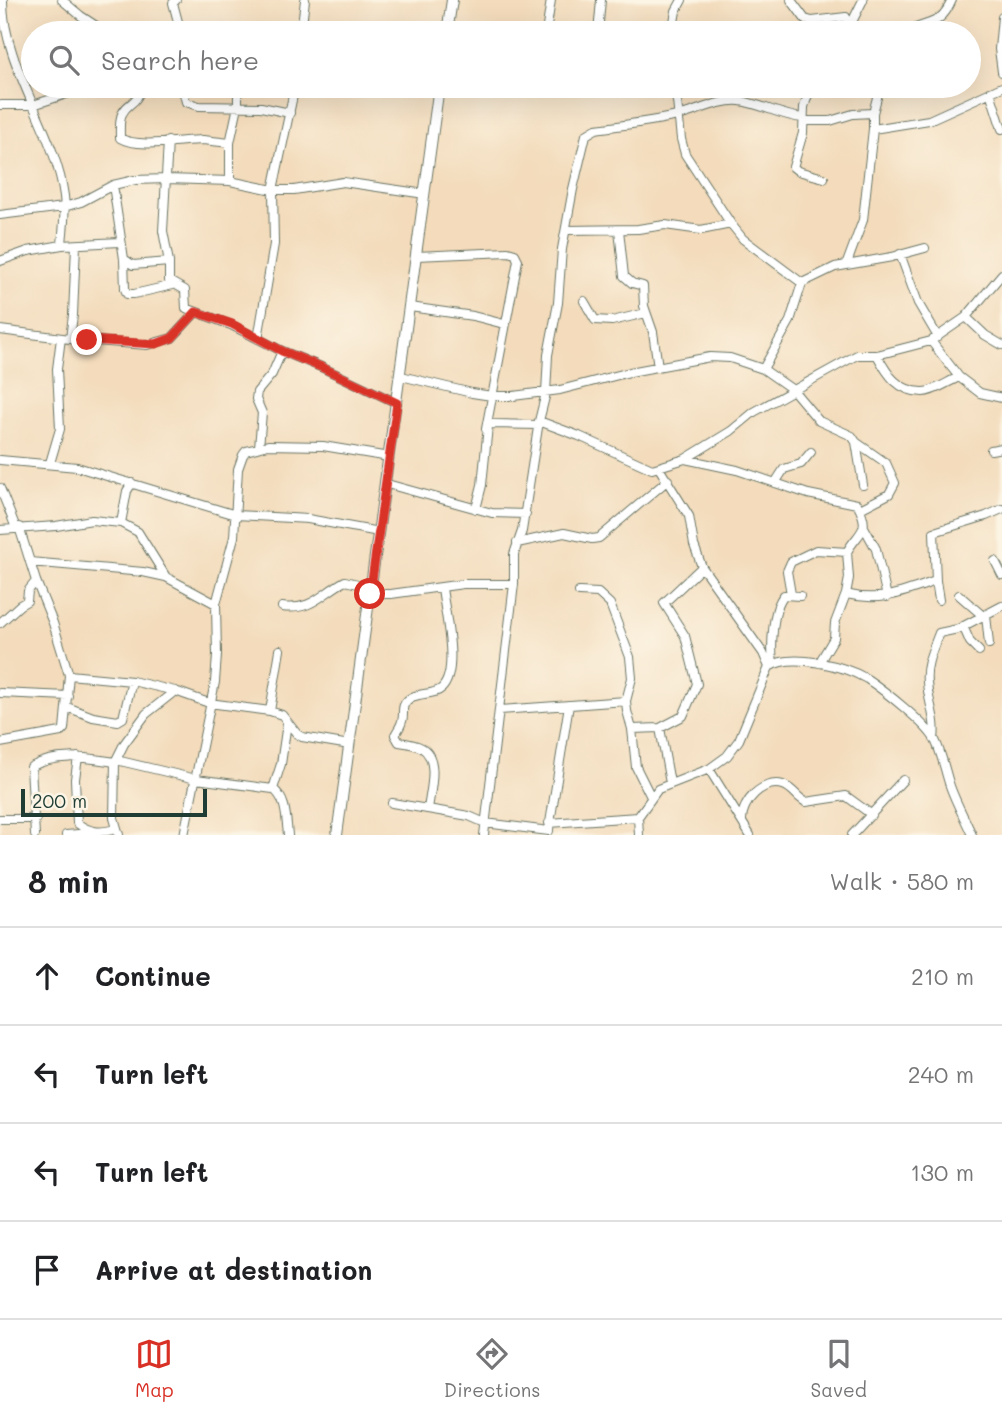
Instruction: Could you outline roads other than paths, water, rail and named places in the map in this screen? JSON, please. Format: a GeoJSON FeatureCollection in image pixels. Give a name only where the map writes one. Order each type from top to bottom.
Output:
{"type":"FeatureCollection","features":[{"type":"Feature","properties":{"kind":"main road"},"geometry":{"type":"LineString","coordinates":[[449,21],[452,0]]}},
{"type":"Feature","properties":{"kind":"main road"},"geometry":{"type":"LineString","coordinates":[[337,835],[387,484],[437,98]]}},
{"type":"Feature","properties":{"kind":"street"},"geometry":{"type":"LineString","coordinates":[[3,0],[6,30],[21,72]]}},
{"type":"Feature","properties":{"kind":"street"},"geometry":{"type":"LineString","coordinates":[[62,0],[89,21]]}},
{"type":"Feature","properties":{"kind":"street"},"geometry":{"type":"LineString","coordinates":[[302,21],[305,0]]}},
{"type":"Feature","properties":{"kind":"street"},"geometry":{"type":"LineString","coordinates":[[548,21],[551,0]]}},
{"type":"Feature","properties":{"kind":"street"},"geometry":{"type":"LineString","coordinates":[[599,21],[601,0]]}},
{"type":"Feature","properties":{"kind":"street"},"geometry":{"type":"LineString","coordinates":[[674,21],[682,0]]}},
{"type":"Feature","properties":{"kind":"street"},"geometry":{"type":"LineString","coordinates":[[791,0],[805,19],[812,21],[843,16],[849,21]]}},
{"type":"Feature","properties":{"kind":"street"},"geometry":{"type":"LineString","coordinates":[[855,21],[863,0]]}},
{"type":"Feature","properties":{"kind":"street"},"geometry":{"type":"LineString","coordinates":[[937,21],[943,17],[952,0]]}},
{"type":"Feature","properties":{"kind":"street"},"geometry":{"type":"LineString","coordinates":[[174,1],[178,21]]}},
{"type":"Feature","properties":{"kind":"street"},"geometry":{"type":"LineString","coordinates":[[1002,17],[999,48],[1002,72]]}},
{"type":"Feature","properties":{"kind":"street"},"geometry":{"type":"LineString","coordinates":[[981,96],[1002,87]]}},
{"type":"Feature","properties":{"kind":"street"},"geometry":{"type":"LineString","coordinates":[[990,92],[1002,129]]}},
{"type":"Feature","properties":{"kind":"street"},"geometry":{"type":"LineString","coordinates":[[30,98],[58,171],[64,207],[62,245]]}},
{"type":"Feature","properties":{"kind":"street"},"geometry":{"type":"LineString","coordinates":[[0,105],[33,105],[54,98]]}},
{"type":"Feature","properties":{"kind":"street"},"geometry":{"type":"LineString","coordinates":[[138,98],[122,113],[120,138],[124,141],[202,140],[230,143]]}},
{"type":"Feature","properties":{"kind":"street"},"geometry":{"type":"LineString","coordinates":[[185,98],[186,102],[199,106],[261,107],[290,113]]}},
{"type":"Feature","properties":{"kind":"street"},"geometry":{"type":"LineString","coordinates":[[230,181],[230,143],[238,98]]}},
{"type":"Feature","properties":{"kind":"street"},"geometry":{"type":"LineString","coordinates":[[258,339],[274,244],[271,206],[273,190],[293,98]]}},
{"type":"Feature","properties":{"kind":"street"},"geometry":{"type":"LineString","coordinates":[[675,98],[685,154],[731,224],[743,239],[802,283]]}},
{"type":"Feature","properties":{"kind":"street"},"geometry":{"type":"LineString","coordinates":[[808,98],[803,133],[793,167],[798,172],[824,178]]}},
{"type":"Feature","properties":{"kind":"street"},"geometry":{"type":"LineString","coordinates":[[848,263],[863,220],[873,113],[877,98]]}},
{"type":"Feature","properties":{"kind":"street"},"geometry":{"type":"LineString","coordinates":[[873,129],[929,120],[977,98]]}},
{"type":"Feature","properties":{"kind":"street"},"geometry":{"type":"LineString","coordinates":[[484,835],[514,584],[514,554],[526,514],[546,393],[548,355],[558,303],[562,249],[586,135],[596,129],[680,116],[738,101],[803,119],[830,121],[853,114],[873,113]]}},
{"type":"Feature","properties":{"kind":"street"},"geometry":{"type":"LineString","coordinates":[[168,141],[163,231],[169,262],[169,281],[185,290],[186,308],[232,324],[282,351],[397,403]]}},
{"type":"Feature","properties":{"kind":"street"},"geometry":{"type":"LineString","coordinates":[[0,215],[64,207],[81,202],[113,185],[135,180],[167,178],[230,181],[273,190],[294,190],[343,181],[425,194]]}},
{"type":"Feature","properties":{"kind":"street"},"geometry":{"type":"LineString","coordinates":[[113,185],[127,294],[173,285]]}},
{"type":"Feature","properties":{"kind":"street"},"geometry":{"type":"LineString","coordinates":[[567,230],[619,230],[666,225],[701,230],[731,224]]}},
{"type":"Feature","properties":{"kind":"street"},"geometry":{"type":"LineString","coordinates":[[619,230],[624,276],[632,283],[643,286],[658,367]]}},
{"type":"Feature","properties":{"kind":"street"},"geometry":{"type":"LineString","coordinates":[[0,261],[28,251],[62,245],[120,242]]}},
{"type":"Feature","properties":{"kind":"street"},"geometry":{"type":"LineString","coordinates":[[50,463],[60,429],[57,369],[73,316],[76,246]]}},
{"type":"Feature","properties":{"kind":"street"},"geometry":{"type":"LineString","coordinates":[[763,369],[790,321],[802,283],[814,275],[848,263],[872,261],[925,248]]}},
{"type":"Feature","properties":{"kind":"street"},"geometry":{"type":"LineString","coordinates":[[416,256],[508,252],[515,254],[518,260],[486,429],[482,485],[476,509]]}},
{"type":"Feature","properties":{"kind":"street"},"geometry":{"type":"LineString","coordinates":[[900,254],[935,339],[959,377],[980,393],[1002,398]]}},
{"type":"Feature","properties":{"kind":"street"},"geometry":{"type":"LineString","coordinates":[[124,259],[133,265],[169,262]]}},
{"type":"Feature","properties":{"kind":"street"},"geometry":{"type":"LineString","coordinates":[[486,429],[492,424],[539,423],[652,469],[659,468],[685,458],[731,431],[754,412],[857,355],[877,355],[935,339],[966,317],[1002,274]]}},
{"type":"Feature","properties":{"kind":"street"},"geometry":{"type":"LineString","coordinates":[[584,301],[595,320],[612,321],[646,313]]}},
{"type":"Feature","properties":{"kind":"street"},"geometry":{"type":"LineString","coordinates":[[410,307],[473,316],[504,324]]}},
{"type":"Feature","properties":{"kind":"street"},"geometry":{"type":"LineString","coordinates":[[0,330],[156,344],[172,338],[196,312]]}},
{"type":"Feature","properties":{"kind":"street"},"geometry":{"type":"LineString","coordinates":[[966,317],[985,335],[1002,345]]}},
{"type":"Feature","properties":{"kind":"street"},"geometry":{"type":"LineString","coordinates":[[259,447],[262,413],[256,399],[257,392],[272,374],[282,351]]}},
{"type":"Feature","properties":{"kind":"street"},"geometry":{"type":"LineString","coordinates":[[877,355],[892,382],[913,390],[925,393],[959,377]]}},
{"type":"Feature","properties":{"kind":"street"},"geometry":{"type":"LineString","coordinates":[[401,376],[492,396],[546,393],[611,379],[630,372],[710,357],[730,358],[763,369],[793,390],[819,421],[852,436],[886,464],[895,483],[889,495],[860,509]]}},
{"type":"Feature","properties":{"kind":"street"},"geometry":{"type":"LineString","coordinates":[[856,442],[863,485]]}},
{"type":"Feature","properties":{"kind":"street"},"geometry":{"type":"LineString","coordinates":[[184,835],[217,655],[216,604],[234,537],[238,469],[246,451],[268,445],[323,446],[389,457]]}},
{"type":"Feature","properties":{"kind":"street"},"geometry":{"type":"LineString","coordinates":[[991,450],[1002,448]]}},
{"type":"Feature","properties":{"kind":"street"},"geometry":{"type":"LineString","coordinates":[[775,483],[784,468],[801,464],[811,452]]}},
{"type":"Feature","properties":{"kind":"street"},"geometry":{"type":"LineString","coordinates":[[685,458],[737,470],[808,494],[855,502],[860,509],[864,527],[873,541],[887,597]]}},
{"type":"Feature","properties":{"kind":"street"},"geometry":{"type":"LineString","coordinates":[[0,460],[77,467],[236,514],[308,519],[379,532]]}},
{"type":"Feature","properties":{"kind":"street"},"geometry":{"type":"LineString","coordinates":[[659,468],[690,516],[694,545],[702,567],[771,665]]}},
{"type":"Feature","properties":{"kind":"street"},"geometry":{"type":"LineString","coordinates":[[517,543],[564,533],[592,539],[599,537],[668,480]]}},
{"type":"Feature","properties":{"kind":"street"},"geometry":{"type":"LineString","coordinates":[[121,523],[127,491],[132,483]]}},
{"type":"Feature","properties":{"kind":"street"},"geometry":{"type":"LineString","coordinates":[[387,484],[492,513],[526,514]]}},
{"type":"Feature","properties":{"kind":"street"},"geometry":{"type":"LineString","coordinates":[[0,488],[53,623],[69,675],[64,729],[61,732],[0,743]]}},
{"type":"Feature","properties":{"kind":"street"},"geometry":{"type":"LineString","coordinates":[[939,600],[934,532],[1002,509]]}},
{"type":"Feature","properties":{"kind":"street"},"geometry":{"type":"LineString","coordinates":[[0,530],[48,527],[92,520],[121,523],[138,532],[166,577]]}},
{"type":"Feature","properties":{"kind":"street"},"geometry":{"type":"LineString","coordinates":[[819,663],[834,638],[835,623],[846,594],[849,578],[847,552],[862,534],[864,527]]}},
{"type":"Feature","properties":{"kind":"street"},"geometry":{"type":"LineString","coordinates":[[392,803],[469,816],[485,823],[549,830],[638,817],[658,789],[709,769],[727,756],[739,740],[771,665],[772,639],[779,600],[784,596],[796,595],[787,571],[791,562],[816,550],[847,552]]}},
{"type":"Feature","properties":{"kind":"street"},"geometry":{"type":"LineString","coordinates":[[995,561],[1002,575]]}},
{"type":"Feature","properties":{"kind":"street"},"geometry":{"type":"LineString","coordinates":[[30,562],[143,572],[166,577],[216,604]]}},
{"type":"Feature","properties":{"kind":"street"},"geometry":{"type":"LineString","coordinates":[[632,729],[660,728],[683,716],[697,684],[685,636],[664,603],[702,567]]}},
{"type":"Feature","properties":{"kind":"street"},"geometry":{"type":"LineString","coordinates":[[0,623],[27,601],[28,591],[36,580]]}},
{"type":"Feature","properties":{"kind":"street"},"geometry":{"type":"LineString","coordinates":[[282,607],[294,608],[311,604],[345,580],[391,594],[463,584],[514,584]]}},
{"type":"Feature","properties":{"kind":"street"},"geometry":{"type":"LineString","coordinates":[[846,594],[872,599],[887,597],[936,580]]}},
{"type":"Feature","properties":{"kind":"street"},"geometry":{"type":"LineString","coordinates":[[428,809],[433,769],[428,754],[424,748],[399,742],[395,736],[403,719],[403,706],[424,692],[444,686],[451,650],[442,587]]}},
{"type":"Feature","properties":{"kind":"street"},"geometry":{"type":"LineString","coordinates":[[579,592],[598,593],[613,610],[632,668],[626,701],[636,767],[651,797]]}},
{"type":"Feature","properties":{"kind":"street"},"geometry":{"type":"LineString","coordinates":[[959,595],[985,615],[989,644]]}},
{"type":"Feature","properties":{"kind":"street"},"geometry":{"type":"LineString","coordinates":[[972,835],[951,789],[934,738],[935,724],[927,683],[929,659],[939,633],[963,626],[1002,606]]}},
{"type":"Feature","properties":{"kind":"street"},"geometry":{"type":"LineString","coordinates":[[963,626],[970,642],[979,651]]}},
{"type":"Feature","properties":{"kind":"street"},"geometry":{"type":"LineString","coordinates":[[270,711],[280,650]]}},
{"type":"Feature","properties":{"kind":"street"},"geometry":{"type":"LineString","coordinates":[[771,665],[784,661],[819,663],[867,680],[916,719],[934,738]]}},
{"type":"Feature","properties":{"kind":"street"},"geometry":{"type":"LineString","coordinates":[[69,675],[132,681],[175,691],[209,703],[270,711],[282,715],[302,737],[350,745]]}},
{"type":"Feature","properties":{"kind":"street"},"geometry":{"type":"LineString","coordinates":[[67,707],[93,717],[118,721],[123,718],[132,681]]}},
{"type":"Feature","properties":{"kind":"street"},"geometry":{"type":"LineString","coordinates":[[78,757],[75,779],[77,823],[88,831],[118,832],[113,802],[116,761],[124,744],[146,714],[175,691]]}},
{"type":"Feature","properties":{"kind":"street"},"geometry":{"type":"LineString","coordinates":[[0,693],[68,696]]}},
{"type":"Feature","properties":{"kind":"street"},"geometry":{"type":"LineString","coordinates":[[500,710],[626,701]]}},
{"type":"Feature","properties":{"kind":"street"},"geometry":{"type":"LineString","coordinates":[[549,830],[569,705]]}},
{"type":"Feature","properties":{"kind":"street"},"geometry":{"type":"LineString","coordinates":[[273,789],[281,764],[287,723]]}},
{"type":"Feature","properties":{"kind":"street"},"geometry":{"type":"LineString","coordinates":[[660,728],[670,783]]}},
{"type":"Feature","properties":{"kind":"street"},"geometry":{"type":"LineString","coordinates":[[35,835],[31,767],[60,758],[78,757],[116,761],[196,779],[273,789],[278,792],[284,804],[288,835]]}},
{"type":"Feature","properties":{"kind":"street"},"geometry":{"type":"LineString","coordinates":[[709,769],[750,835]]}},
{"type":"Feature","properties":{"kind":"street"},"geometry":{"type":"LineString","coordinates":[[852,835],[903,780]]}},
{"type":"Feature","properties":{"kind":"street"},"geometry":{"type":"LineString","coordinates":[[742,821],[743,807],[760,790],[776,784],[790,788],[806,802],[845,796],[872,815]]}},
{"type":"Feature","properties":{"kind":"street"},"geometry":{"type":"LineString","coordinates":[[638,817],[639,835]]}},
{"type":"Feature","properties":{"kind":"street"},"geometry":{"type":"LineString","coordinates":[[0,819],[36,819]]}},
{"type":"Feature","properties":{"kind":"street"},"geometry":{"type":"LineString","coordinates":[[66,835],[102,832]]}}]}
